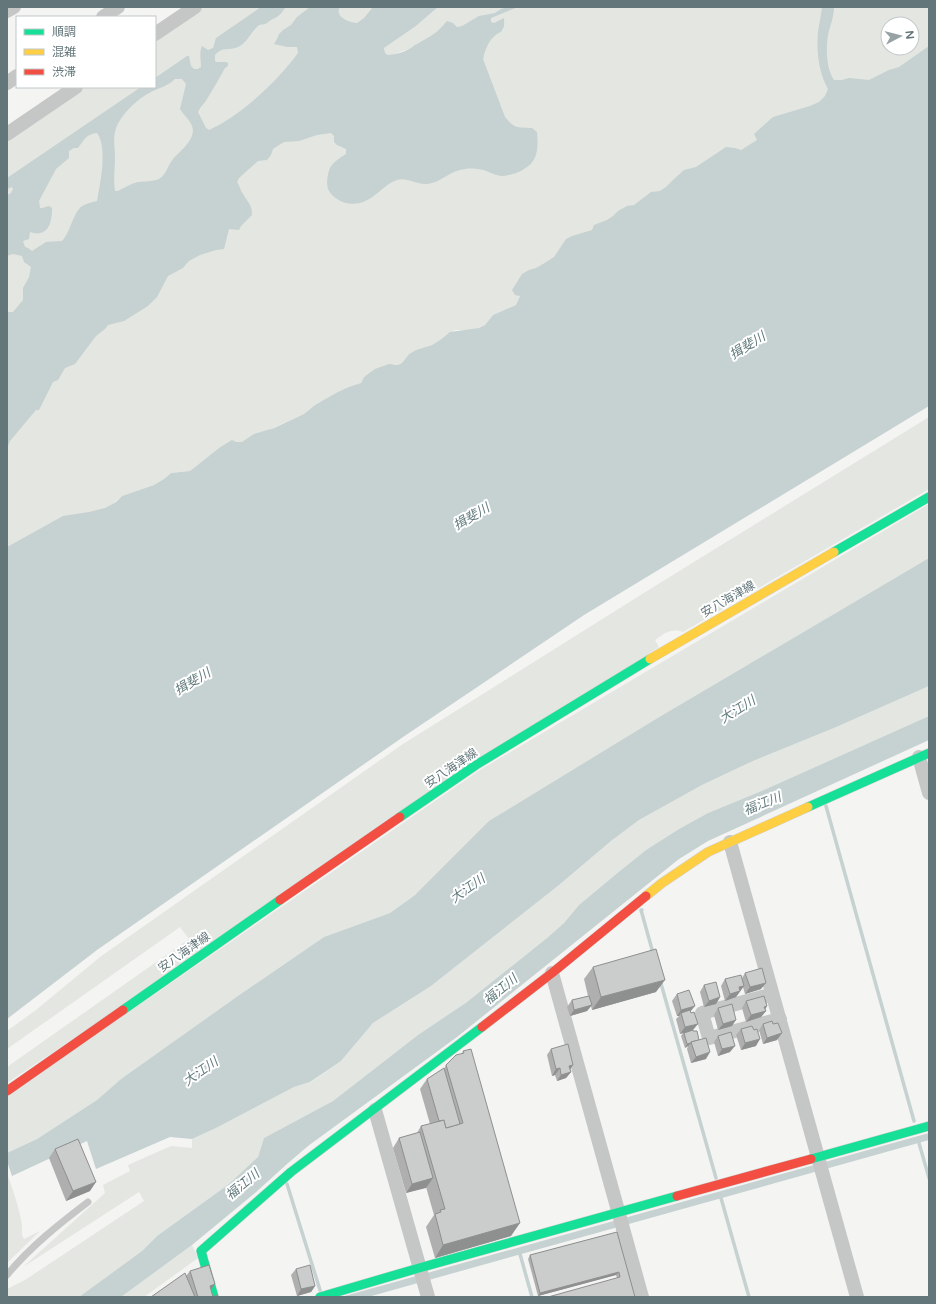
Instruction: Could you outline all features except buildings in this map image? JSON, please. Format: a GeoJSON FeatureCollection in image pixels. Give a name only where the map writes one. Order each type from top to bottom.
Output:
{"type":"FeatureCollection","features":[{"type":"Feature","properties":{"kind":"street"},"geometry":{"type":"LineString","coordinates":[[7,11],[14,7]]}},
{"type":"Feature","properties":{"kind":"street"},"geometry":{"type":"LineString","coordinates":[[104,16],[118,7]]}},
{"type":"Feature","properties":{"kind":"street"},"geometry":{"type":"LineString","coordinates":[[156,33],[194,7]]}},
{"type":"Feature","properties":{"kind":"street"},"geometry":{"type":"LineString","coordinates":[[7,83],[16,77]]}},
{"type":"Feature","properties":{"kind":"street"},"geometry":{"type":"LineString","coordinates":[[7,134],[75,88]]}},
{"type":"Feature","properties":{"kind":"street","name":"安八海津線"},"geometry":{"type":"LineString","coordinates":[[7,1091],[476,765],[655,656],[929,497]]}},
{"type":"Feature","properties":{"kind":"street"},"geometry":{"type":"LineString","coordinates":[[214,1297],[200,1251],[291,1172],[375,1110],[552,973],[662,883],[708,852],[924,755],[929,793]]}},
{"type":"Feature","properties":{"kind":"street"},"geometry":{"type":"LineString","coordinates":[[730,842],[857,1297]]}},
{"type":"Feature","properties":{"kind":"street"},"geometry":{"type":"LineString","coordinates":[[552,973],[642,1297]]}},
{"type":"Feature","properties":{"kind":"street"},"geometry":{"type":"LineString","coordinates":[[773,994],[702,1013],[709,1038],[780,1019]]}},
{"type":"Feature","properties":{"kind":"street"},"geometry":{"type":"LineString","coordinates":[[375,1110],[428,1297]]}},
{"type":"Feature","properties":{"kind":"street"},"geometry":{"type":"LineString","coordinates":[[320,1297],[421,1274],[820,1163],[929,1126]]}},
{"type":"Feature","properties":{"kind":"lane"},"geometry":{"type":"LineString","coordinates":[[7,1275],[18,1261],[52,1230],[88,1202]]}},
{"type":"Feature","properties":{"kind":"shaded area"},"geometry":{"type":"Polygon","coordinates":[[[203,7],[415,7],[213,138],[204,134],[7,338],[7,140],[84,88],[156,88],[156,38],[203,7]]]}},
{"type":"Feature","properties":{"kind":"shaded area"},"geometry":{"type":"Polygon","coordinates":[[[438,7],[929,7],[929,60],[757,140],[749,146],[723,159],[520,296],[516,305],[493,315],[485,325],[470,330],[455,330],[432,345],[409,354],[402,363],[398,365],[394,364],[364,377],[361,383],[315,405],[304,414],[242,442],[236,442],[219,448],[190,471],[171,473],[154,485],[122,496],[110,506],[7,558],[7,433],[226,180],[409,49],[387,55],[384,48],[416,26],[438,7]]]}},
{"type":"Feature","properties":{"kind":"shaded area"},"geometry":{"type":"Polygon","coordinates":[[[929,417],[929,489],[683,632],[672,631],[662,635],[655,640],[659,647],[7,1083],[7,1067],[189,939],[180,927],[7,1049],[7,1031],[36,1010],[100,957],[403,744],[929,417]]]}},
{"type":"Feature","properties":{"kind":"shaded area"},"geometry":{"type":"Polygon","coordinates":[[[929,504],[929,558],[666,713],[390,913],[324,937],[121,1079],[97,1100],[37,1139],[7,1153],[7,1096],[480,770],[929,504]]]}},
{"type":"Feature","properties":{"kind":"shaded area"},"geometry":{"type":"Polygon","coordinates":[[[929,686],[929,716],[764,790],[708,813],[646,850],[579,905],[564,923],[547,938],[467,1002],[418,1035],[333,1101],[264,1138],[258,1157],[229,1184],[157,1236],[142,1251],[79,1297],[7,1297],[7,1289],[25,1280],[144,1201],[139,1192],[23,1267],[105,1193],[103,1185],[130,1171],[128,1165],[171,1146],[192,1148],[192,1139],[294,1087],[311,1082],[341,1061],[373,1023],[431,986],[639,820],[702,785],[753,761],[834,728],[929,686]]]}},
{"type":"Feature","properties":{"kind":"shaded area"},"geometry":{"type":"Polygon","coordinates":[[[7,1173],[14,1192],[24,1239],[40,1231],[7,1263],[7,1173]]]}},
{"type":"Feature","properties":{"kind":"shaded area"},"geometry":{"type":"Polygon","coordinates":[[[192,1245],[198,1258],[144,1297],[121,1297],[192,1245]]]}},
{"type":"Feature","properties":{"kind":"water"},"geometry":{"type":"Polygon","coordinates":[[[261,7],[286,7],[277,17],[266,24],[258,26],[241,45],[223,50],[215,55],[215,61],[226,62],[228,63],[228,66],[225,68],[198,112],[206,128],[209,130],[221,124],[246,107],[258,97],[290,64],[298,53],[297,47],[287,47],[274,44],[279,34],[310,7],[340,7],[339,14],[343,18],[357,23],[364,18],[373,7],[438,7],[416,26],[384,48],[385,53],[388,55],[410,49],[440,29],[447,21],[453,23],[457,27],[462,26],[479,16],[495,13],[508,7],[518,7],[491,18],[491,22],[494,23],[504,18],[504,26],[501,32],[494,36],[486,48],[483,59],[505,117],[511,124],[520,127],[532,128],[537,132],[538,143],[535,157],[529,166],[522,170],[516,173],[501,176],[484,170],[470,169],[460,170],[427,184],[401,179],[397,180],[368,200],[355,204],[341,201],[333,196],[328,189],[327,184],[331,166],[346,154],[346,149],[334,142],[334,136],[331,133],[317,135],[299,141],[284,142],[273,149],[267,160],[258,161],[239,178],[237,182],[250,206],[252,215],[239,230],[229,229],[224,249],[200,255],[189,261],[183,268],[168,276],[157,297],[148,306],[124,321],[108,325],[96,336],[75,364],[65,368],[58,380],[53,382],[39,410],[36,410],[10,441],[7,448],[7,312],[13,312],[23,300],[23,288],[29,277],[31,267],[24,262],[22,256],[13,254],[7,256],[7,195],[11,193],[13,189],[12,187],[7,189],[7,178],[140,88],[156,88],[156,77],[187,56],[189,56],[191,66],[194,69],[198,69],[201,67],[200,54],[202,46],[208,50],[213,48],[216,38],[261,7]],[[175,79],[146,95],[129,109],[120,120],[114,138],[115,191],[138,182],[159,179],[173,159],[190,140],[193,131],[192,126],[180,109],[186,84],[182,79],[175,79]],[[97,133],[88,136],[78,148],[74,148],[69,151],[69,158],[56,169],[39,201],[40,208],[49,206],[52,208],[49,227],[44,232],[30,232],[29,239],[23,241],[25,247],[32,251],[46,242],[62,241],[68,232],[77,211],[86,204],[97,201],[103,157],[100,140],[97,133]]]}},
{"type":"Feature","properties":{"kind":"water","name":"揖斐川"},"geometry":{"type":"Polygon","coordinates":[[[822,7],[834,7],[833,18],[828,35],[827,52],[829,70],[834,80],[849,78],[869,80],[889,70],[899,67],[915,56],[920,56],[920,52],[929,46],[929,406],[584,615],[403,737],[97,950],[7,1019],[7,547],[63,516],[105,508],[116,502],[122,496],[154,485],[171,473],[190,471],[219,448],[232,440],[242,442],[254,434],[274,428],[304,414],[315,405],[338,392],[361,383],[364,377],[375,369],[389,364],[398,365],[402,363],[409,354],[432,345],[450,332],[479,328],[485,325],[493,315],[516,305],[520,296],[515,295],[512,290],[522,274],[536,268],[554,257],[566,239],[592,230],[594,225],[607,220],[627,206],[634,205],[651,192],[660,191],[684,170],[696,167],[726,147],[741,150],[757,140],[754,134],[773,117],[819,102],[825,96],[828,89],[820,69],[817,47],[822,7]]]}},
{"type":"Feature","properties":{"kind":"water","name":"大江川"},"geometry":{"type":"Polygon","coordinates":[[[929,558],[929,686],[834,728],[753,761],[702,785],[639,820],[431,986],[373,1023],[341,1061],[310,1082],[294,1087],[192,1139],[170,1137],[96,1169],[87,1141],[12,1176],[7,1161],[7,1153],[37,1139],[97,1100],[121,1079],[324,937],[390,913],[415,895],[489,821],[666,713],[929,558]]]}},
{"type":"Feature","properties":{"kind":"water","name":"福江川"},"geometry":{"type":"Polygon","coordinates":[[[929,716],[929,740],[708,841],[679,859],[457,1037],[308,1146],[255,1193],[192,1245],[121,1297],[79,1297],[142,1251],[157,1236],[229,1184],[258,1157],[264,1138],[333,1101],[418,1035],[467,1002],[547,938],[564,923],[579,905],[646,850],[708,813],[764,790],[929,716]]]}},
{"type":"Feature","properties":{"kind":"water"},"geometry":{"type":"Polygon","coordinates":[[[929,1133],[929,1140],[368,1297],[341,1297],[929,1133]]]}},
{"type":"Feature","properties":{"kind":"waterway"},"geometry":{"type":"LineString","coordinates":[[826,806],[914,1121]]}},
{"type":"Feature","properties":{"kind":"waterway"},"geometry":{"type":"LineString","coordinates":[[642,910],[653,953]]}},
{"type":"Feature","properties":{"kind":"waterway"},"geometry":{"type":"LineString","coordinates":[[660,980],[716,1178]]}},
{"type":"Feature","properties":{"kind":"waterway"},"geometry":{"type":"LineString","coordinates":[[919,1143],[929,1178]]}},
{"type":"Feature","properties":{"kind":"waterway"},"geometry":{"type":"LineString","coordinates":[[287,1184],[320,1290]]}},
{"type":"Feature","properties":{"kind":"waterway"},"geometry":{"type":"LineString","coordinates":[[721,1198],[749,1297]]}},
{"type":"Feature","properties":{"kind":"waterway"},"geometry":{"type":"LineString","coordinates":[[520,1254],[532,1297]]}},
{"type":"Feature","properties":{"kind":"traffic: fast"},"geometry":{"type":"LineString","coordinates":[[834,552],[929,497]]}},
{"type":"Feature","properties":{"kind":"traffic: fast"},"geometry":{"type":"LineString","coordinates":[[400,817],[476,765],[650,659]]}},
{"type":"Feature","properties":{"kind":"traffic: fast"},"geometry":{"type":"LineString","coordinates":[[808,807],[929,753]]}},
{"type":"Feature","properties":{"kind":"traffic: fast"},"geometry":{"type":"LineString","coordinates":[[123,1010],[280,900]]}},
{"type":"Feature","properties":{"kind":"traffic: fast"},"geometry":{"type":"LineString","coordinates":[[214,1297],[201,1251],[291,1172],[482,1027]]}},
{"type":"Feature","properties":{"kind":"traffic: fast"},"geometry":{"type":"LineString","coordinates":[[811,1159],[929,1126]]}},
{"type":"Feature","properties":{"kind":"traffic: fast"},"geometry":{"type":"LineString","coordinates":[[320,1297],[677,1196]]}},
{"type":"Feature","properties":{"kind":"traffic: slow"},"geometry":{"type":"LineString","coordinates":[[650,659],[834,552]]}},
{"type":"Feature","properties":{"kind":"traffic: slow"},"geometry":{"type":"LineString","coordinates":[[646,896],[662,883],[708,852],[808,807]]}},
{"type":"Feature","properties":{"kind":"traffic: jam"},"geometry":{"type":"LineString","coordinates":[[280,900],[400,817]]}},
{"type":"Feature","properties":{"kind":"traffic: jam"},"geometry":{"type":"LineString","coordinates":[[482,1027],[552,973],[646,896]]}},
{"type":"Feature","properties":{"kind":"traffic: jam"},"geometry":{"type":"LineString","coordinates":[[7,1091],[123,1010]]}},
{"type":"Feature","properties":{"kind":"traffic: jam"},"geometry":{"type":"LineString","coordinates":[[677,1196],[811,1159]]}}]}
